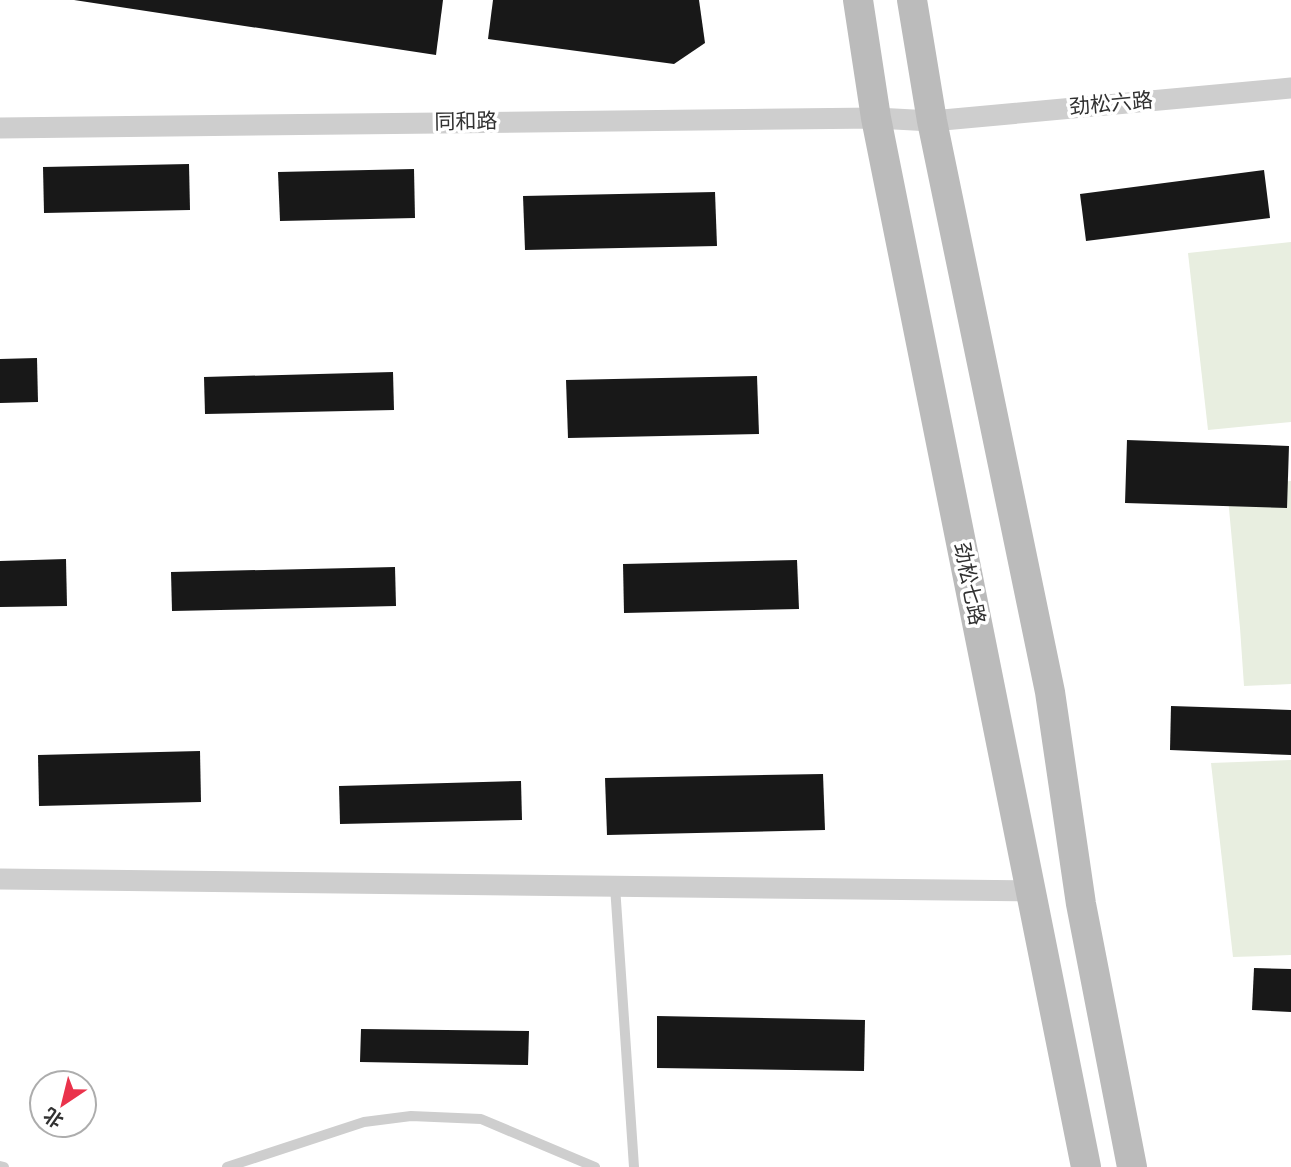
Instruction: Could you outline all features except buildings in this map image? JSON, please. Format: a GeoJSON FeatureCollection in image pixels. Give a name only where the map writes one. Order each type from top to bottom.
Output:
{"type":"FeatureCollection","features":[{"type":"Feature","properties":{"kind":"main road","name":"劲松七路"},"geometry":{"type":"LineString","coordinates":[[858,0],[876,118],[1086,1167]]}},
{"type":"Feature","properties":{"kind":"main road"},"geometry":{"type":"LineString","coordinates":[[912,0],[932,121],[1050,692],[1081,904],[1132,1167]]}},
{"type":"Feature","properties":{"kind":"street","name":"劲松六路"},"geometry":{"type":"LineString","coordinates":[[932,121],[1291,88]]}},
{"type":"Feature","properties":{"kind":"street","name":"同和路"},"geometry":{"type":"LineString","coordinates":[[0,128],[876,118],[932,121]]}},
{"type":"Feature","properties":{"kind":"street"},"geometry":{"type":"LineString","coordinates":[[0,878],[1030,891]]}},
{"type":"Feature","properties":{"kind":"lane"},"geometry":{"type":"LineString","coordinates":[[615,886],[635,1167]]}},
{"type":"Feature","properties":{"kind":"lane"},"geometry":{"type":"LineString","coordinates":[[227,1167],[364,1122],[411,1116],[481,1119],[595,1167]]}},
{"type":"Feature","properties":{"kind":"shaded area"},"geometry":{"type":"Polygon","coordinates":[[[1291,242],[1291,422],[1208,430],[1188,253],[1291,242]]]}},
{"type":"Feature","properties":{"kind":"shaded area"},"geometry":{"type":"Polygon","coordinates":[[[1291,481],[1291,684],[1244,686],[1227,487],[1291,481]]]}},
{"type":"Feature","properties":{"kind":"shaded area"},"geometry":{"type":"Polygon","coordinates":[[[1291,760],[1291,955],[1233,957],[1211,763],[1291,760]]]}}]}
